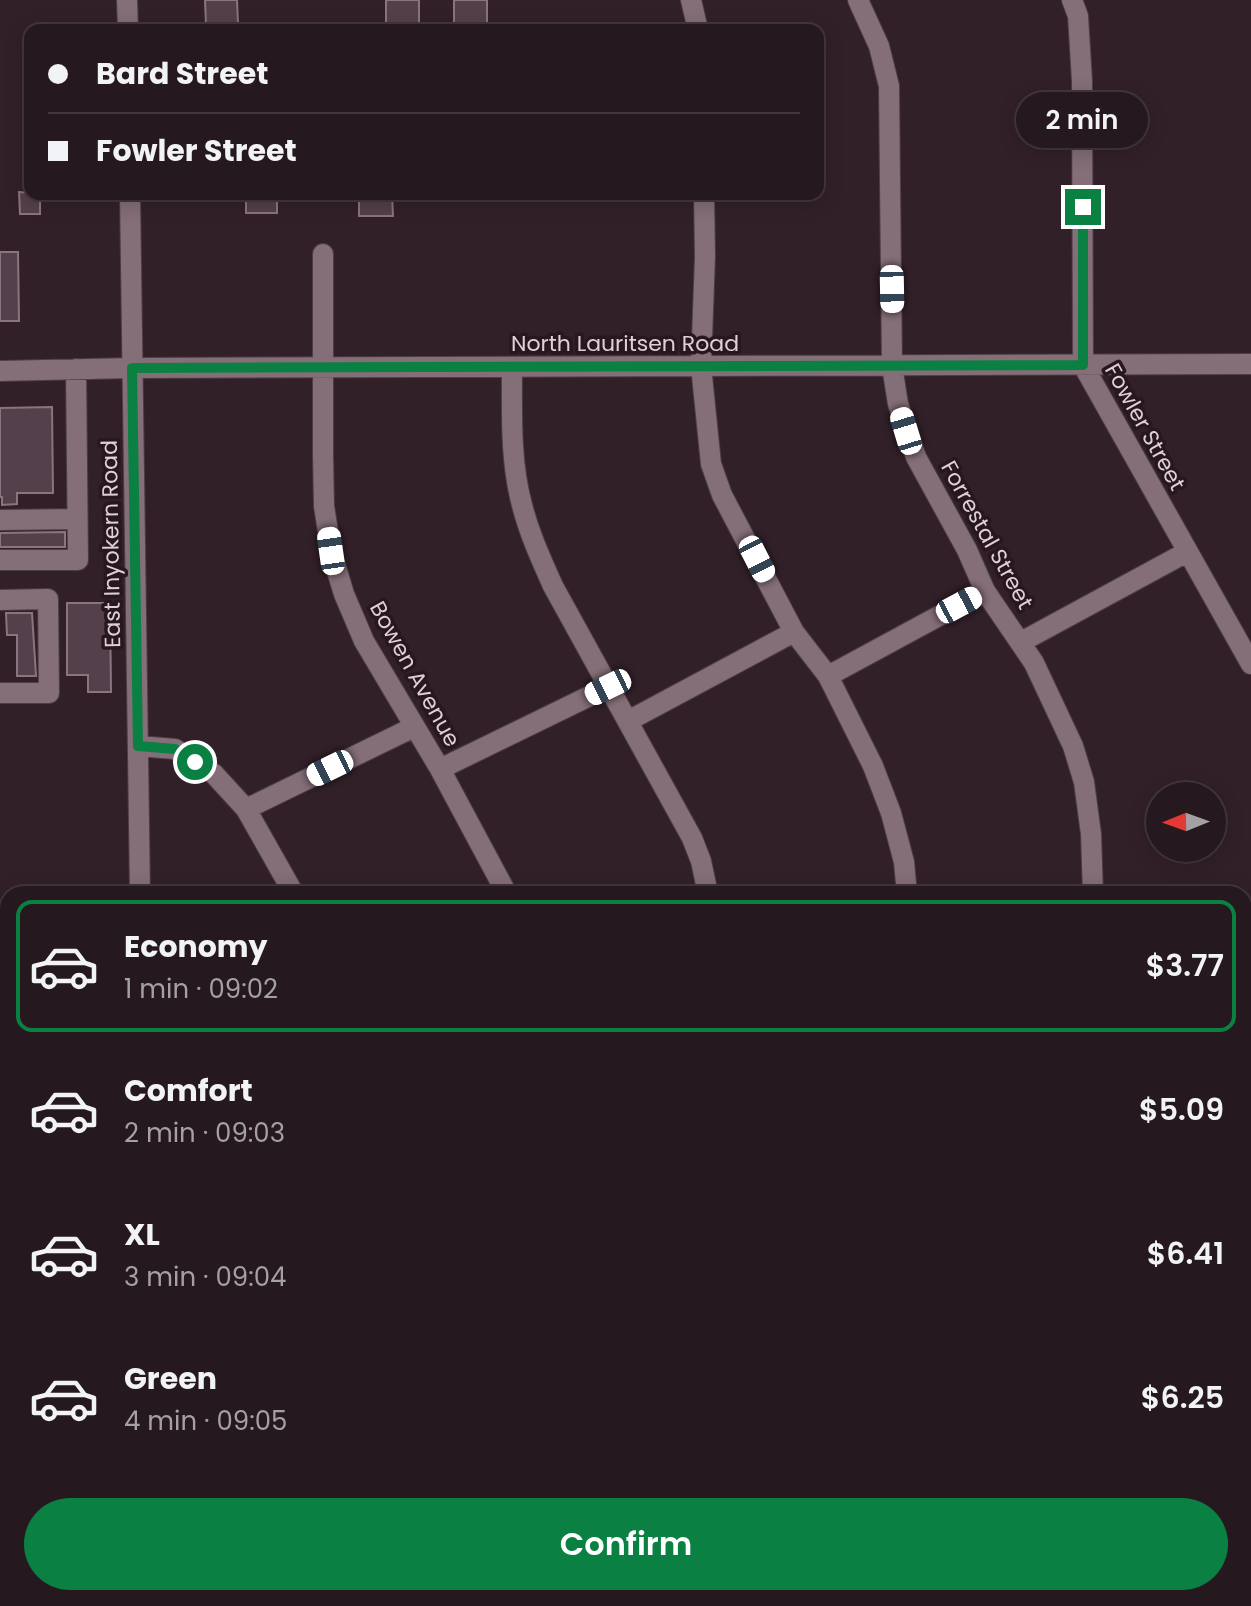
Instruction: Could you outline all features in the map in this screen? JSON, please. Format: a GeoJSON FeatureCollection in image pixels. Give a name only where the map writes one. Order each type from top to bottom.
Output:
{"type":"FeatureCollection","features":[{"type":"Feature","properties":{"kind":"street"},"geometry":{"type":"LineString","coordinates":[[127,0],[128,24]]}},
{"type":"Feature","properties":{"kind":"street"},"geometry":{"type":"LineString","coordinates":[[691,0],[697,24]]}},
{"type":"Feature","properties":{"kind":"street","name":"Forrestal Street"},"geometry":{"type":"LineString","coordinates":[[858,0],[879,46],[889,86],[892,366],[898,404],[916,457],[967,550],[985,591],[1034,663],[1073,746],[1084,782],[1091,834],[1093,886]]}},
{"type":"Feature","properties":{"kind":"street","name":"Fowler Street"},"geometry":{"type":"LineString","coordinates":[[1072,0],[1078,16],[1082,81],[1083,365],[1251,664]]}},
{"type":"Feature","properties":{"kind":"street","name":"East Inyokern Road"},"geometry":{"type":"LineString","coordinates":[[130,200],[140,886]]}},
{"type":"Feature","properties":{"kind":"street"},"geometry":{"type":"LineString","coordinates":[[704,200],[701,366],[711,464],[722,495],[794,632],[828,676],[873,766],[891,813],[904,862],[906,886]]}},
{"type":"Feature","properties":{"kind":"street","name":"Bowen Avenue"},"geometry":{"type":"LineString","coordinates":[[323,254],[324,493],[331,551],[344,594],[364,641],[440,769],[503,886]]}},
{"type":"Feature","properties":{"kind":"street","name":"North Lauritsen Road"},"geometry":{"type":"LineString","coordinates":[[0,371],[1251,364]]}},
{"type":"Feature","properties":{"kind":"street"},"geometry":{"type":"LineString","coordinates":[[512,368],[512,417],[521,502],[553,586],[692,838],[706,886]]}},
{"type":"Feature","properties":{"kind":"street"},"geometry":{"type":"LineString","coordinates":[[0,560],[78,560],[76,369]]}},
{"type":"Feature","properties":{"kind":"street"},"geometry":{"type":"LineString","coordinates":[[0,520],[77,519]]}},
{"type":"Feature","properties":{"kind":"street"},"geometry":{"type":"LineString","coordinates":[[1021,642],[1187,552]]}},
{"type":"Feature","properties":{"kind":"street"},"geometry":{"type":"LineString","coordinates":[[828,676],[985,591]]}},
{"type":"Feature","properties":{"kind":"street"},"geometry":{"type":"LineString","coordinates":[[0,600],[48,599],[49,677],[49,693],[0,693]]}},
{"type":"Feature","properties":{"kind":"street"},"geometry":{"type":"LineString","coordinates":[[628,721],[794,632]]}},
{"type":"Feature","properties":{"kind":"street"},"geometry":{"type":"LineString","coordinates":[[440,769],[608,687]]}},
{"type":"Feature","properties":{"kind":"street"},"geometry":{"type":"LineString","coordinates":[[246,809],[414,727]]}},
{"type":"Feature","properties":{"kind":"street"},"geometry":{"type":"LineString","coordinates":[[138,746],[175,749],[214,774],[246,809],[289,886]]}},
{"type":"Feature","properties":{"kind":"building"},"geometry":{"type":"Polygon","coordinates":[[[205,0],[237,0],[238,23],[206,24],[205,0]]]}},
{"type":"Feature","properties":{"kind":"building"},"geometry":{"type":"Polygon","coordinates":[[[386,0],[419,0],[419,24],[386,24],[386,0]]]}},
{"type":"Feature","properties":{"kind":"building"},"geometry":{"type":"Polygon","coordinates":[[[454,0],[487,0],[487,24],[454,24],[454,0]]]}},
{"type":"Feature","properties":{"kind":"building"},"geometry":{"type":"Polygon","coordinates":[[[19,192],[24,192],[24,200],[40,200],[40,214],[20,214],[19,192]]]}},
{"type":"Feature","properties":{"kind":"building"},"geometry":{"type":"Polygon","coordinates":[[[246,200],[277,200],[277,213],[246,213],[246,200]]]}},
{"type":"Feature","properties":{"kind":"building"},"geometry":{"type":"Polygon","coordinates":[[[359,200],[392,200],[393,216],[359,216],[359,200]]]}},
{"type":"Feature","properties":{"kind":"building"},"geometry":{"type":"Polygon","coordinates":[[[0,252],[18,252],[19,321],[0,321],[0,252]]]}},
{"type":"Feature","properties":{"kind":"building"},"geometry":{"type":"Polygon","coordinates":[[[52,407],[53,493],[17,493],[17,504],[2,505],[0,408],[52,407]]]}},
{"type":"Feature","properties":{"kind":"building"},"geometry":{"type":"Polygon","coordinates":[[[65,532],[65,547],[0,547],[0,533],[65,532]]]}},
{"type":"Feature","properties":{"kind":"building"},"geometry":{"type":"Polygon","coordinates":[[[67,603],[110,603],[111,692],[88,692],[88,675],[67,675],[67,603]]]}},
{"type":"Feature","properties":{"kind":"building"},"geometry":{"type":"Polygon","coordinates":[[[6,613],[32,613],[36,676],[17,676],[17,635],[7,635],[6,613]]]}},
{"type":"Feature","properties":{"kind":"route"},"geometry":{"type":"LineString","coordinates":[[195,762],[175,749],[138,746],[132,368],[1083,365],[1083,207]]}}]}
